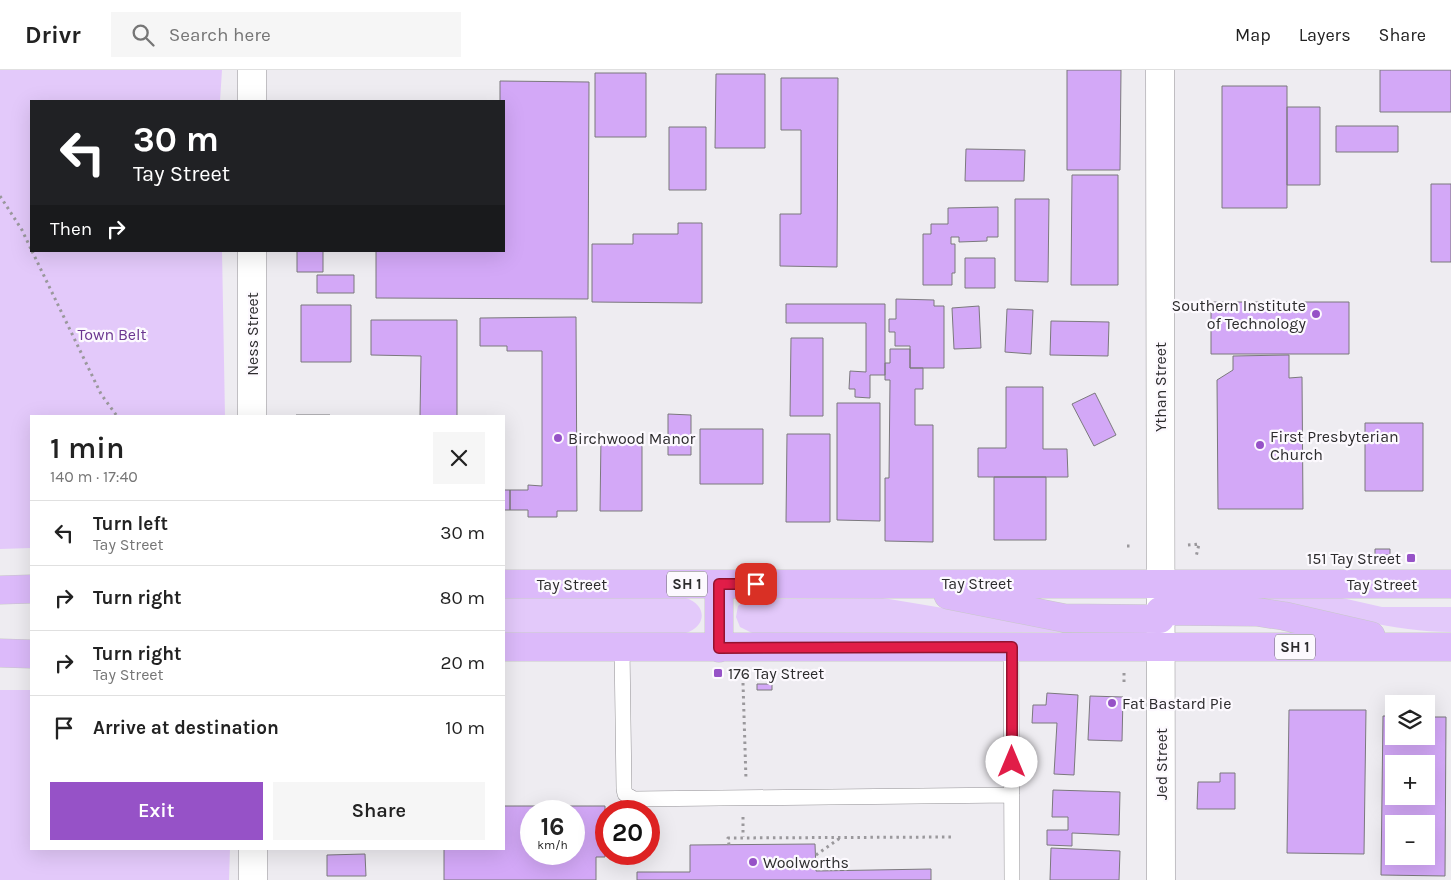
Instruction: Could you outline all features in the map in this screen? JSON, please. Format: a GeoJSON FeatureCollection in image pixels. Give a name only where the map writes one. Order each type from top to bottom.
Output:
{"type":"FeatureCollection","features":[{"type":"Feature","properties":{"kind":"highway","name":"Tay Street"},"geometry":{"type":"LineString","coordinates":[[505,584],[1451,584]]}},
{"type":"Feature","properties":{"kind":"highway"},"geometry":{"type":"LineString","coordinates":[[719,584],[719,648]]}},
{"type":"Feature","properties":{"kind":"highway"},"geometry":{"type":"LineString","coordinates":[[870,584],[925,591],[1064,618],[1258,612],[1440,646]]}},
{"type":"Feature","properties":{"kind":"highway"},"geometry":{"type":"LineString","coordinates":[[0,590],[30,589]]}},
{"type":"Feature","properties":{"kind":"highway","name":"SH 1"},"geometry":{"type":"LineString","coordinates":[[505,647],[1161,648],[1440,646]]}},
{"type":"Feature","properties":{"kind":"highway"},"geometry":{"type":"LineString","coordinates":[[0,653],[30,654]]}},
{"type":"Feature","properties":{"kind":"street"},"geometry":{"type":"LineString","coordinates":[[252,70],[252,100]]}},
{"type":"Feature","properties":{"kind":"street","name":"Ythan Street"},"geometry":{"type":"LineString","coordinates":[[1160,70],[1160,615]]}},
{"type":"Feature","properties":{"kind":"street","name":"Ness Street"},"geometry":{"type":"LineString","coordinates":[[252,252],[252,415]]}},
{"type":"Feature","properties":{"kind":"street","name":"Jed Street"},"geometry":{"type":"LineString","coordinates":[[1160,615],[1161,880]]}},
{"type":"Feature","properties":{"kind":"street"},"geometry":{"type":"LineString","coordinates":[[253,850],[253,880]]}},
{"type":"Feature","properties":{"kind":"lane"},"geometry":{"type":"LineString","coordinates":[[622,647],[625,794],[634,799],[1012,795]]}},
{"type":"Feature","properties":{"kind":"lane"},"geometry":{"type":"LineString","coordinates":[[1012,647],[1012,880]]}},
{"type":"Feature","properties":{"kind":"path"},"geometry":{"type":"LineString","coordinates":[[0,196],[30,246]]}},
{"type":"Feature","properties":{"kind":"path"},"geometry":{"type":"LineString","coordinates":[[33,252],[100,394],[116,415]]}},
{"type":"Feature","properties":{"kind":"path"},"geometry":{"type":"LineString","coordinates":[[1188,545],[1199,544],[1196,557]]}},
{"type":"Feature","properties":{"kind":"path"},"geometry":{"type":"LineString","coordinates":[[1127,546],[1132,546]]}},
{"type":"Feature","properties":{"kind":"path"},"geometry":{"type":"LineString","coordinates":[[1124,673],[1124,683]]}},
{"type":"Feature","properties":{"kind":"path"},"geometry":{"type":"LineString","coordinates":[[743,683],[746,797],[746,808],[743,812],[743,837]]}},
{"type":"Feature","properties":{"kind":"path"},"geometry":{"type":"LineString","coordinates":[[729,845],[728,838],[743,837],[951,837]]}},
{"type":"Feature","properties":{"kind":"path"},"geometry":{"type":"LineString","coordinates":[[816,855],[840,837]]}},
{"type":"Feature","properties":{"kind":"green space","name":"Town Belt"},"geometry":{"type":"Polygon","coordinates":[[[0,70],[222,70],[220,100],[30,100],[30,252],[222,252],[225,415],[30,415],[30,548],[0,549],[0,70]]]}},
{"type":"Feature","properties":{"kind":"green space"},"geometry":{"type":"Polygon","coordinates":[[[1338,597],[1382,607],[1451,607],[1451,632],[1387,626],[1271,603],[1207,598],[1338,597]]]}},
{"type":"Feature","properties":{"kind":"green space"},"geometry":{"type":"Polygon","coordinates":[[[505,598],[686,598],[698,605],[702,616],[698,626],[686,633],[505,633],[505,598]]]}},
{"type":"Feature","properties":{"kind":"green space"},"geometry":{"type":"Polygon","coordinates":[[[883,598],[1063,628],[1109,629],[1109,632],[752,633],[740,627],[736,617],[738,606],[746,600],[752,599],[883,598]]]}},
{"type":"Feature","properties":{"kind":"green space"},"geometry":{"type":"Polygon","coordinates":[[[0,690],[30,690],[30,850],[230,850],[229,880],[0,880],[0,690]]]}},
{"type":"Feature","properties":{"kind":"building"},"geometry":{"type":"Polygon","coordinates":[[[1067,70],[1121,70],[1120,170],[1067,170],[1067,70]]]}},
{"type":"Feature","properties":{"kind":"building"},"geometry":{"type":"Polygon","coordinates":[[[1380,70],[1451,70],[1451,112],[1380,112],[1380,70]]]}},
{"type":"Feature","properties":{"kind":"building"},"geometry":{"type":"Polygon","coordinates":[[[595,73],[646,73],[646,137],[595,137],[595,73]]]}},
{"type":"Feature","properties":{"kind":"building"},"geometry":{"type":"Polygon","coordinates":[[[716,74],[765,74],[765,148],[715,148],[716,74]]]}},
{"type":"Feature","properties":{"kind":"building"},"geometry":{"type":"Polygon","coordinates":[[[781,78],[838,78],[837,267],[780,266],[780,214],[801,214],[801,130],[781,130],[781,78]]]}},
{"type":"Feature","properties":{"kind":"building"},"geometry":{"type":"Polygon","coordinates":[[[500,81],[589,82],[588,299],[376,298],[376,252],[505,252],[505,100],[500,100],[500,81]]]}},
{"type":"Feature","properties":{"kind":"building"},"geometry":{"type":"Polygon","coordinates":[[[1222,86],[1287,86],[1287,208],[1222,208],[1222,86]]]}},
{"type":"Feature","properties":{"kind":"building"},"geometry":{"type":"Polygon","coordinates":[[[1287,107],[1320,107],[1320,185],[1287,185],[1287,107]]]}},
{"type":"Feature","properties":{"kind":"building"},"geometry":{"type":"Polygon","coordinates":[[[1336,126],[1398,126],[1398,152],[1336,152],[1336,126]]]}},
{"type":"Feature","properties":{"kind":"building"},"geometry":{"type":"Polygon","coordinates":[[[669,127],[706,127],[706,190],[669,190],[669,127]]]}},
{"type":"Feature","properties":{"kind":"building"},"geometry":{"type":"Polygon","coordinates":[[[966,149],[1025,150],[1024,181],[965,181],[966,149]]]}},
{"type":"Feature","properties":{"kind":"building"},"geometry":{"type":"Polygon","coordinates":[[[1072,175],[1118,175],[1118,285],[1071,285],[1072,175]]]}},
{"type":"Feature","properties":{"kind":"building"},"geometry":{"type":"Polygon","coordinates":[[[1431,184],[1451,184],[1451,262],[1431,262],[1431,184]]]}},
{"type":"Feature","properties":{"kind":"building"},"geometry":{"type":"Polygon","coordinates":[[[1015,199],[1049,199],[1048,282],[1015,281],[1015,199]]]}},
{"type":"Feature","properties":{"kind":"building"},"geometry":{"type":"Polygon","coordinates":[[[998,207],[998,237],[987,237],[987,241],[959,242],[959,237],[951,237],[951,244],[955,244],[955,273],[952,273],[952,285],[923,285],[923,234],[931,234],[931,224],[948,224],[948,208],[998,207]]]}},
{"type":"Feature","properties":{"kind":"building"},"geometry":{"type":"Polygon","coordinates":[[[678,223],[702,223],[702,303],[592,302],[592,244],[633,244],[633,234],[678,234],[678,223]]]}},
{"type":"Feature","properties":{"kind":"building"},"geometry":{"type":"Polygon","coordinates":[[[297,252],[323,252],[323,272],[297,272],[297,252]]]}},
{"type":"Feature","properties":{"kind":"building"},"geometry":{"type":"Polygon","coordinates":[[[965,258],[995,258],[995,288],[965,288],[965,258]]]}},
{"type":"Feature","properties":{"kind":"building"},"geometry":{"type":"Polygon","coordinates":[[[317,275],[354,275],[354,293],[317,293],[317,275]]]}},
{"type":"Feature","properties":{"kind":"building"},"geometry":{"type":"Polygon","coordinates":[[[896,299],[934,300],[934,306],[944,306],[944,368],[910,368],[910,346],[895,346],[895,332],[889,332],[889,319],[896,319],[896,299]]]}},
{"type":"Feature","properties":{"kind":"building"},"geometry":{"type":"Polygon","coordinates":[[[1211,302],[1349,302],[1349,354],[1211,354],[1211,302]]]}},
{"type":"Feature","properties":{"kind":"building"},"geometry":{"type":"Polygon","coordinates":[[[786,304],[885,304],[885,375],[870,375],[870,398],[855,397],[855,389],[849,389],[850,371],[866,372],[866,323],[786,323],[786,304]]]}},
{"type":"Feature","properties":{"kind":"building"},"geometry":{"type":"Polygon","coordinates":[[[301,305],[351,305],[351,362],[301,362],[301,305]]]}},
{"type":"Feature","properties":{"kind":"building"},"geometry":{"type":"Polygon","coordinates":[[[979,306],[981,348],[954,349],[952,308],[979,306]]]}},
{"type":"Feature","properties":{"kind":"building"},"geometry":{"type":"Polygon","coordinates":[[[1007,309],[1033,310],[1031,354],[1005,352],[1007,309]]]}},
{"type":"Feature","properties":{"kind":"building"},"geometry":{"type":"Polygon","coordinates":[[[576,317],[577,511],[557,511],[557,517],[528,517],[528,510],[510,510],[510,490],[528,490],[528,485],[542,486],[542,351],[507,351],[507,346],[480,346],[480,318],[576,317]]]}},
{"type":"Feature","properties":{"kind":"building"},"geometry":{"type":"Polygon","coordinates":[[[371,320],[457,320],[457,415],[420,415],[421,356],[371,355],[371,320]]]}},
{"type":"Feature","properties":{"kind":"building"},"geometry":{"type":"Polygon","coordinates":[[[1051,321],[1109,322],[1108,356],[1050,355],[1051,321]]]}},
{"type":"Feature","properties":{"kind":"building"},"geometry":{"type":"Polygon","coordinates":[[[791,338],[823,338],[823,416],[790,416],[791,338]]]}},
{"type":"Feature","properties":{"kind":"building"},"geometry":{"type":"Polygon","coordinates":[[[890,349],[910,349],[910,368],[923,368],[923,389],[915,389],[915,425],[933,425],[933,542],[885,541],[885,478],[889,478],[890,380],[885,380],[885,363],[890,363],[890,349]]]}},
{"type":"Feature","properties":{"kind":"building","name":"First Presbyterian Church"},"geometry":{"type":"Polygon","coordinates":[[[1289,355],[1289,378],[1302,377],[1303,509],[1218,509],[1217,380],[1233,370],[1233,356],[1289,355]]]}},
{"type":"Feature","properties":{"kind":"building"},"geometry":{"type":"Polygon","coordinates":[[[1006,387],[1043,387],[1043,449],[1067,449],[1068,477],[978,477],[978,448],[1006,448],[1006,387]]]}},
{"type":"Feature","properties":{"kind":"building"},"geometry":{"type":"Polygon","coordinates":[[[1095,393],[1116,435],[1094,446],[1072,404],[1095,393]]]}},
{"type":"Feature","properties":{"kind":"building"},"geometry":{"type":"Polygon","coordinates":[[[837,403],[880,403],[880,521],[837,520],[837,403]]]}},
{"type":"Feature","properties":{"kind":"building"},"geometry":{"type":"Polygon","coordinates":[[[668,414],[691,415],[691,455],[668,455],[668,414]]]}},
{"type":"Feature","properties":{"kind":"building"},"geometry":{"type":"Polygon","coordinates":[[[1365,423],[1423,423],[1423,491],[1365,491],[1365,423]]]}},
{"type":"Feature","properties":{"kind":"building"},"geometry":{"type":"Polygon","coordinates":[[[700,429],[763,429],[763,484],[700,484],[700,429]]]}},
{"type":"Feature","properties":{"kind":"building"},"geometry":{"type":"Polygon","coordinates":[[[787,434],[830,434],[830,522],[786,522],[787,434]]]}},
{"type":"Feature","properties":{"kind":"building"},"geometry":{"type":"Polygon","coordinates":[[[601,437],[642,438],[642,511],[600,511],[601,437]]]}},
{"type":"Feature","properties":{"kind":"building"},"geometry":{"type":"Polygon","coordinates":[[[994,477],[1046,477],[1046,540],[994,540],[994,477]]]}},
{"type":"Feature","properties":{"kind":"building"},"geometry":{"type":"Polygon","coordinates":[[[505,490],[510,490],[510,510],[505,510],[505,490]]]}},
{"type":"Feature","properties":{"kind":"building"},"geometry":{"type":"Polygon","coordinates":[[[1375,549],[1390,549],[1390,555],[1375,555],[1375,549]]]}},
{"type":"Feature","properties":{"kind":"building"},"geometry":{"type":"Polygon","coordinates":[[[757,684],[772,684],[772,690],[757,690],[757,684]]]}},
{"type":"Feature","properties":{"kind":"building"},"geometry":{"type":"Polygon","coordinates":[[[1047,693],[1078,695],[1074,775],[1054,774],[1057,723],[1032,723],[1033,705],[1046,705],[1047,693]]]}},
{"type":"Feature","properties":{"kind":"building"},"geometry":{"type":"Polygon","coordinates":[[[1090,696],[1123,697],[1122,741],[1088,740],[1090,696]]]}},
{"type":"Feature","properties":{"kind":"building"},"geometry":{"type":"Polygon","coordinates":[[[1289,710],[1366,710],[1364,854],[1287,853],[1289,710]]]}},
{"type":"Feature","properties":{"kind":"building"},"geometry":{"type":"Polygon","coordinates":[[[1383,716],[1385,716],[1385,745],[1435,745],[1435,717],[1446,717],[1445,876],[1381,875],[1383,716]]]}},
{"type":"Feature","properties":{"kind":"building"},"geometry":{"type":"Polygon","coordinates":[[[1220,773],[1235,773],[1235,809],[1197,809],[1198,782],[1220,782],[1220,773]]]}},
{"type":"Feature","properties":{"kind":"building"},"geometry":{"type":"Polygon","coordinates":[[[1053,790],[1120,792],[1119,835],[1072,833],[1072,846],[1047,845],[1047,830],[1068,830],[1068,817],[1052,817],[1053,790]]]}},
{"type":"Feature","properties":{"kind":"building"},"geometry":{"type":"Polygon","coordinates":[[[505,806],[520,806],[520,865],[585,865],[585,806],[595,806],[596,880],[444,880],[444,850],[505,850],[505,806]]]}},
{"type":"Feature","properties":{"kind":"building","name":"Woolworths"},"geometry":{"type":"Polygon","coordinates":[[[815,844],[816,871],[931,869],[931,880],[637,880],[637,872],[690,872],[690,845],[815,844]]]}},
{"type":"Feature","properties":{"kind":"building"},"geometry":{"type":"Polygon","coordinates":[[[1051,848],[1120,851],[1119,880],[1050,880],[1051,848]]]}},
{"type":"Feature","properties":{"kind":"building"},"geometry":{"type":"Polygon","coordinates":[[[365,854],[366,876],[327,876],[327,855],[365,854]]]}},
{"type":"Feature","properties":{"kind":"place","name":"Southern Institute of Technology"},"geometry":{"type":"Point","coordinates":[1316,314]}},
{"type":"Feature","properties":{"kind":"place","name":"Birchwood Manor"},"geometry":{"type":"Point","coordinates":[558,438]}},
{"type":"Feature","properties":{"kind":"place","name":"First Presbyterian Church"},"geometry":{"type":"Point","coordinates":[1260,445]}},
{"type":"Feature","properties":{"kind":"place","name":"151 Tay Street"},"geometry":{"type":"Point","coordinates":[1411,558]}},
{"type":"Feature","properties":{"kind":"place","name":"176 Tay Street"},"geometry":{"type":"Point","coordinates":[718,673]}},
{"type":"Feature","properties":{"kind":"place","name":"Fat Bastard Pie"},"geometry":{"type":"Point","coordinates":[1112,703]}},
{"type":"Feature","properties":{"kind":"place","name":"Woolworths"},"geometry":{"type":"Point","coordinates":[753,862]}},
{"type":"Feature","properties":{"kind":"route"},"geometry":{"type":"LineString","coordinates":[[756,584],[719,584],[719,648],[1012,647],[1012,762]]}}]}
